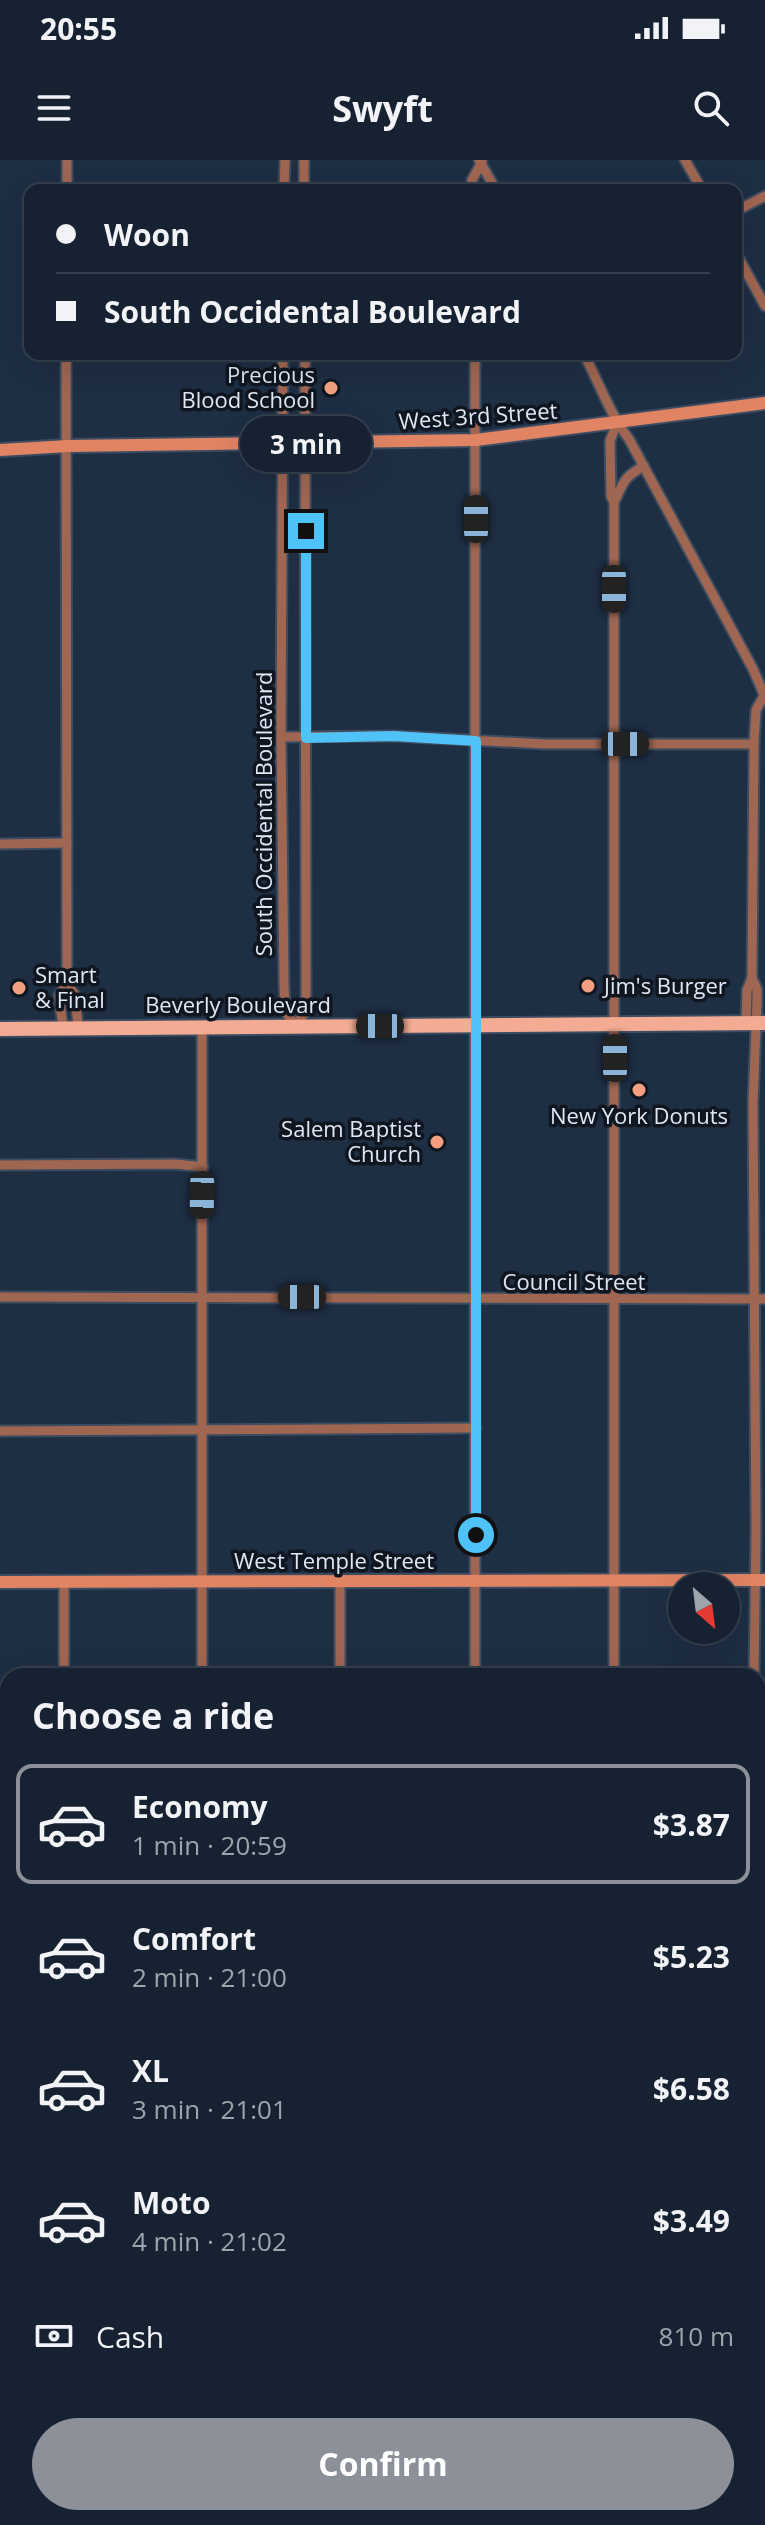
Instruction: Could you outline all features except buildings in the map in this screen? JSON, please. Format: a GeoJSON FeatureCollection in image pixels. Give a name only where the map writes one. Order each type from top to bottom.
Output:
{"type":"FeatureCollection","features":[{"type":"Feature","properties":{"kind":"main road","name":"West 3rd Street"},"geometry":{"type":"LineString","coordinates":[[0,450],[68,446],[476,440],[765,403]]}},
{"type":"Feature","properties":{"kind":"main road","name":"Beverly Boulevard"},"geometry":{"type":"LineString","coordinates":[[0,1029],[756,1023]]}},
{"type":"Feature","properties":{"kind":"main road","name":"West Temple Street"},"geometry":{"type":"LineString","coordinates":[[0,1582],[760,1580]]}},
{"type":"Feature","properties":{"kind":"street"},"geometry":{"type":"LineString","coordinates":[[67,160],[67,184]]}},
{"type":"Feature","properties":{"kind":"street"},"geometry":{"type":"LineString","coordinates":[[284,184],[285,160]]}},
{"type":"Feature","properties":{"kind":"street"},"geometry":{"type":"LineString","coordinates":[[304,160],[304,184]]}},
{"type":"Feature","properties":{"kind":"street"},"geometry":{"type":"LineString","coordinates":[[685,160],[699,184]]}},
{"type":"Feature","properties":{"kind":"street"},"geometry":{"type":"LineString","coordinates":[[472,184],[481,161]]}},
{"type":"Feature","properties":{"kind":"street"},"geometry":{"type":"LineString","coordinates":[[481,161],[493,184]]}},
{"type":"Feature","properties":{"kind":"street"},"geometry":{"type":"LineString","coordinates":[[742,208],[765,196]]}},
{"type":"Feature","properties":{"kind":"street"},"geometry":{"type":"LineString","coordinates":[[742,264],[765,306]]}},
{"type":"Feature","properties":{"kind":"street"},"geometry":{"type":"LineString","coordinates":[[66,360],[67,984],[75,995],[70,1028]]}},
{"type":"Feature","properties":{"kind":"street","name":"South Occidental Boulevard"},"geometry":{"type":"LineString","coordinates":[[283,360],[281,737],[285,1011],[295,1026],[306,1011],[305,360]]}},
{"type":"Feature","properties":{"kind":"street"},"geometry":{"type":"LineString","coordinates":[[475,360],[475,1668]]}},
{"type":"Feature","properties":{"kind":"street"},"geometry":{"type":"LineString","coordinates":[[587,360],[617,423],[644,466],[765,695],[756,710],[754,744],[752,978],[757,989],[753,1103],[753,1299],[760,1580],[754,1668]]}},
{"type":"Feature","properties":{"kind":"street"},"geometry":{"type":"LineString","coordinates":[[614,502],[611,496],[610,441],[617,423]]}},
{"type":"Feature","properties":{"kind":"street"},"geometry":{"type":"LineString","coordinates":[[614,1668],[614,502],[621,484],[644,466]]}},
{"type":"Feature","properties":{"kind":"street"},"geometry":{"type":"LineString","coordinates":[[281,737],[393,736],[545,744],[754,744]]}},
{"type":"Feature","properties":{"kind":"street"},"geometry":{"type":"LineString","coordinates":[[0,844],[67,843]]}},
{"type":"Feature","properties":{"kind":"street"},"geometry":{"type":"LineString","coordinates":[[67,984],[59,995],[70,1028]]}},
{"type":"Feature","properties":{"kind":"street"},"geometry":{"type":"LineString","coordinates":[[202,1027],[202,1668]]}},
{"type":"Feature","properties":{"kind":"street"},"geometry":{"type":"LineString","coordinates":[[0,1165],[176,1164],[203,1167]]}},
{"type":"Feature","properties":{"kind":"street","name":"Council Street"},"geometry":{"type":"LineString","coordinates":[[0,1297],[765,1299]]}},
{"type":"Feature","properties":{"kind":"street"},"geometry":{"type":"LineString","coordinates":[[0,1431],[476,1428]]}},
{"type":"Feature","properties":{"kind":"street"},"geometry":{"type":"LineString","coordinates":[[340,1581],[340,1668]]}},
{"type":"Feature","properties":{"kind":"street"},"geometry":{"type":"LineString","coordinates":[[64,1582],[64,1668]]}},
{"type":"Feature","properties":{"kind":"place","name":"Precious Blood School"},"geometry":{"type":"Point","coordinates":[331,388]}},
{"type":"Feature","properties":{"kind":"place","name":"Jim's Burger"},"geometry":{"type":"Point","coordinates":[588,986]}},
{"type":"Feature","properties":{"kind":"place","name":"Smart & Final"},"geometry":{"type":"Point","coordinates":[19,988]}},
{"type":"Feature","properties":{"kind":"place","name":"New York Donuts"},"geometry":{"type":"Point","coordinates":[639,1090]}},
{"type":"Feature","properties":{"kind":"place","name":"Salem Baptist Church"},"geometry":{"type":"Point","coordinates":[437,1142]}},
{"type":"Feature","properties":{"kind":"route"},"geometry":{"type":"LineString","coordinates":[[306,531],[306,738],[393,736],[476,741],[476,1535]]}}]}
